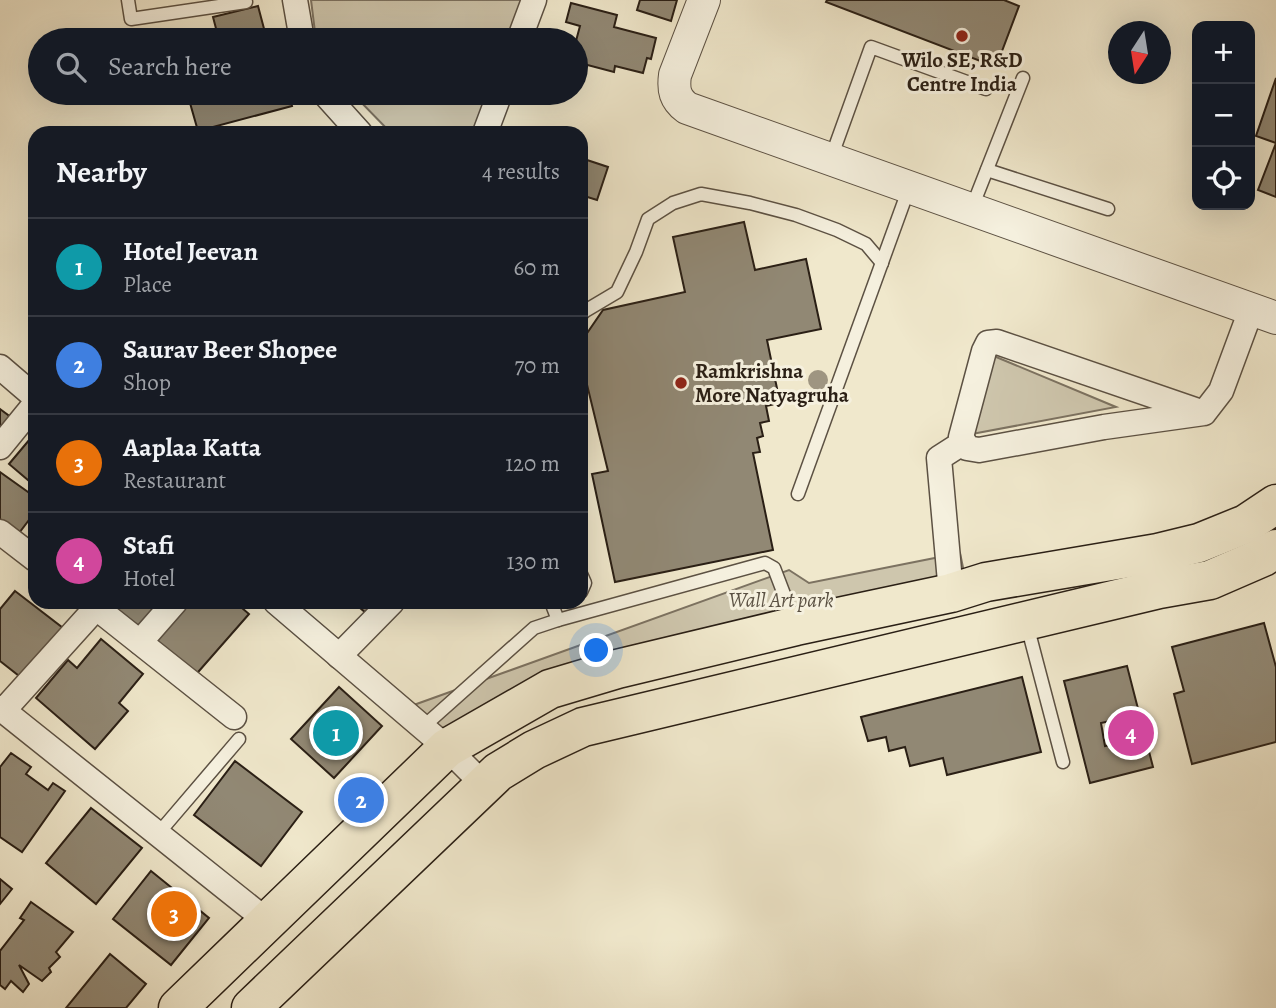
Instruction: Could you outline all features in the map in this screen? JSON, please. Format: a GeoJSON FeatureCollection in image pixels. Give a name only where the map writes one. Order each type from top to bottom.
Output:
{"type":"FeatureCollection","features":[{"type":"Feature","properties":{"kind":"main road"},"geometry":{"type":"LineString","coordinates":[[178,1008],[267,921],[435,737],[550,689],[617,668],[951,593],[986,582],[1199,544],[1246,524],[1276,504]]}},
{"type":"Feature","properties":{"kind":"main road"},"geometry":{"type":"LineString","coordinates":[[251,1008],[498,772],[534,750],[583,727],[1159,589],[1210,580],[1276,550]]}},
{"type":"Feature","properties":{"kind":"street"},"geometry":{"type":"LineString","coordinates":[[295,0],[300,28]]}},
{"type":"Feature","properties":{"kind":"street"},"geometry":{"type":"LineString","coordinates":[[524,28],[534,0]]}},
{"type":"Feature","properties":{"kind":"street"},"geometry":{"type":"LineString","coordinates":[[704,0],[675,75],[674,86],[680,102],[696,113],[1264,314],[1220,391],[1204,413],[1104,426],[979,450],[967,448],[961,437],[988,343],[997,342],[1204,413]]}},
{"type":"Feature","properties":{"kind":"street"},"geometry":{"type":"LineString","coordinates":[[335,105],[354,126]]}},
{"type":"Feature","properties":{"kind":"street"},"geometry":{"type":"LineString","coordinates":[[488,126],[496,105]]}},
{"type":"Feature","properties":{"kind":"street"},"geometry":{"type":"LineString","coordinates":[[0,367],[28,391]]}},
{"type":"Feature","properties":{"kind":"street"},"geometry":{"type":"LineString","coordinates":[[0,447],[28,413]]}},
{"type":"Feature","properties":{"kind":"street"},"geometry":{"type":"LineString","coordinates":[[951,593],[939,458],[964,442]]}},
{"type":"Feature","properties":{"kind":"street"},"geometry":{"type":"LineString","coordinates":[[0,532],[28,554]]}},
{"type":"Feature","properties":{"kind":"street"},"geometry":{"type":"LineString","coordinates":[[90,609],[2,710],[267,921]]}},
{"type":"Feature","properties":{"kind":"street"},"geometry":{"type":"LineString","coordinates":[[98,609],[140,642],[237,728]]}},
{"type":"Feature","properties":{"kind":"street"},"geometry":{"type":"LineString","coordinates":[[140,642],[169,609]]}},
{"type":"Feature","properties":{"kind":"street"},"geometry":{"type":"LineString","coordinates":[[285,609],[435,737],[484,785]]}},
{"type":"Feature","properties":{"kind":"street"},"geometry":{"type":"LineString","coordinates":[[340,656],[385,609]]}},
{"type":"Feature","properties":{"kind":"lane"},"geometry":{"type":"LineString","coordinates":[[128,0],[131,19],[246,2],[245,0]]}},
{"type":"Feature","properties":{"kind":"lane"},"geometry":{"type":"LineString","coordinates":[[831,160],[871,47],[986,89]]}},
{"type":"Feature","properties":{"kind":"lane"},"geometry":{"type":"LineString","coordinates":[[970,210],[1023,78]]}},
{"type":"Feature","properties":{"kind":"lane"},"geometry":{"type":"LineString","coordinates":[[987,170],[1108,209]]}},
{"type":"Feature","properties":{"kind":"lane"},"geometry":{"type":"LineString","coordinates":[[798,494],[909,188]]}},
{"type":"Feature","properties":{"kind":"lane"},"geometry":{"type":"LineString","coordinates":[[588,309],[617,292],[648,219],[673,203],[701,194],[796,215],[837,230],[866,244],[883,263]]}},
{"type":"Feature","properties":{"kind":"lane"},"geometry":{"type":"LineString","coordinates":[[435,737],[534,628],[564,618],[765,563],[774,568],[796,626]]}},
{"type":"Feature","properties":{"kind":"lane"},"geometry":{"type":"LineString","coordinates":[[557,609],[564,618]]}},
{"type":"Feature","properties":{"kind":"lane"},"geometry":{"type":"LineString","coordinates":[[564,618],[571,609]]}},
{"type":"Feature","properties":{"kind":"lane"},"geometry":{"type":"LineString","coordinates":[[1026,621],[1063,762]]}},
{"type":"Feature","properties":{"kind":"lane"},"geometry":{"type":"LineString","coordinates":[[157,835],[237,728]]}},
{"type":"Feature","properties":{"kind":"green space"},"geometry":{"type":"Polygon","coordinates":[[[311,0],[523,0],[513,28],[314,28],[311,0]]]}},
{"type":"Feature","properties":{"kind":"green space"},"geometry":{"type":"Polygon","coordinates":[[[364,105],[486,105],[478,126],[384,126],[364,105]]]}},
{"type":"Feature","properties":{"kind":"green space"},"geometry":{"type":"Polygon","coordinates":[[[989,354],[1116,407],[972,434],[989,354]]]}},
{"type":"Feature","properties":{"kind":"green space","name":"Wall Art park"},"geometry":{"type":"Polygon","coordinates":[[[960,553],[966,582],[549,684],[450,745],[411,706],[789,570],[809,583],[960,553]]]}},
{"type":"Feature","properties":{"kind":"building"},"geometry":{"type":"Polygon","coordinates":[[[640,0],[677,0],[671,21],[637,10],[640,0]]]}},
{"type":"Feature","properties":{"kind":"building","name":"Wilo SE, R&D Centre India"},"geometry":{"type":"Polygon","coordinates":[[[1004,0],[1019,6],[996,67],[826,2],[1004,0]]]}},
{"type":"Feature","properties":{"kind":"building"},"geometry":{"type":"Polygon","coordinates":[[[571,3],[617,15],[614,27],[656,38],[651,59],[647,58],[643,73],[615,66],[614,72],[588,65],[588,28],[579,28],[566,22],[571,3]]]}},
{"type":"Feature","properties":{"kind":"building"},"geometry":{"type":"Polygon","coordinates":[[[258,6],[264,28],[216,28],[213,17],[258,6]]]}},
{"type":"Feature","properties":{"kind":"building"},"geometry":{"type":"Polygon","coordinates":[[[1276,78],[1276,143],[1256,136],[1276,78]]]}},
{"type":"Feature","properties":{"kind":"building"},"geometry":{"type":"Polygon","coordinates":[[[191,105],[292,106],[217,126],[197,126],[191,105]]]}},
{"type":"Feature","properties":{"kind":"building"},"geometry":{"type":"Polygon","coordinates":[[[1276,143],[1276,197],[1258,190],[1276,143]]]}},
{"type":"Feature","properties":{"kind":"building"},"geometry":{"type":"Polygon","coordinates":[[[588,160],[608,167],[597,200],[588,197],[588,160]]]}},
{"type":"Feature","properties":{"kind":"building","name":"Ramkrishna More Natyagruha"},"geometry":{"type":"Polygon","coordinates":[[[744,222],[755,270],[806,259],[821,329],[767,340],[780,403],[766,406],[769,421],[760,423],[763,436],[757,438],[760,452],[753,453],[773,550],[615,582],[592,474],[608,471],[588,389],[588,332],[603,310],[685,292],[673,237],[744,222]]]}},
{"type":"Feature","properties":{"kind":"building"},"geometry":{"type":"Polygon","coordinates":[[[0,409],[12,418],[0,433],[0,409]]]}},
{"type":"Feature","properties":{"kind":"building"},"geometry":{"type":"Polygon","coordinates":[[[28,441],[28,480],[9,464],[28,441]]]}},
{"type":"Feature","properties":{"kind":"building"},"geometry":{"type":"Polygon","coordinates":[[[0,472],[28,492],[28,521],[19,533],[0,519],[0,472]]]}},
{"type":"Feature","properties":{"kind":"building"},"geometry":{"type":"Polygon","coordinates":[[[15,591],[28,601],[28,609],[38,609],[63,628],[23,679],[0,661],[0,609],[15,591]]]}},
{"type":"Feature","properties":{"kind":"building"},"geometry":{"type":"Polygon","coordinates":[[[101,609],[157,609],[134,636],[101,609]]]}},
{"type":"Feature","properties":{"kind":"building"},"geometry":{"type":"Polygon","coordinates":[[[183,609],[243,609],[249,614],[192,679],[152,643],[183,609]]]}},
{"type":"Feature","properties":{"kind":"building"},"geometry":{"type":"Polygon","coordinates":[[[1264,623],[1276,667],[1276,742],[1192,764],[1174,694],[1184,691],[1172,647],[1264,623]]]}},
{"type":"Feature","properties":{"kind":"building"},"geometry":{"type":"Polygon","coordinates":[[[101,639],[143,674],[119,703],[128,711],[95,749],[36,698],[68,660],[77,668],[101,639]]]}},
{"type":"Feature","properties":{"kind":"building"},"geometry":{"type":"Polygon","coordinates":[[[1127,666],[1153,767],[1090,783],[1064,681],[1127,666]],[[1115,720],[1101,723],[1105,746],[1118,744],[1115,720]]]}},
{"type":"Feature","properties":{"kind":"building"},"geometry":{"type":"Polygon","coordinates":[[[1022,677],[1041,752],[947,775],[943,758],[910,766],[905,747],[889,751],[886,737],[868,741],[861,717],[1022,677]]]}},
{"type":"Feature","properties":{"kind":"building"},"geometry":{"type":"Polygon","coordinates":[[[339,687],[382,726],[334,778],[291,739],[339,687]]]}},
{"type":"Feature","properties":{"kind":"building"},"geometry":{"type":"Polygon","coordinates":[[[11,753],[31,767],[26,774],[48,790],[53,783],[65,791],[22,852],[0,837],[0,767],[11,753]]]}},
{"type":"Feature","properties":{"kind":"building"},"geometry":{"type":"Polygon","coordinates":[[[235,761],[302,812],[261,866],[194,815],[235,761]]]}},
{"type":"Feature","properties":{"kind":"building"},"geometry":{"type":"Polygon","coordinates":[[[91,808],[142,848],[96,904],[46,863],[91,808]]]}},
{"type":"Feature","properties":{"kind":"building"},"geometry":{"type":"Polygon","coordinates":[[[151,871],[209,918],[171,965],[113,919],[151,871]]]}},
{"type":"Feature","properties":{"kind":"building"},"geometry":{"type":"Polygon","coordinates":[[[0,879],[12,889],[0,904],[0,879]]]}},
{"type":"Feature","properties":{"kind":"building"},"geometry":{"type":"Polygon","coordinates":[[[31,902],[73,932],[56,952],[60,957],[49,968],[51,972],[42,981],[19,965],[29,984],[23,992],[11,981],[5,989],[0,985],[0,951],[24,920],[20,918],[31,902]]]}},
{"type":"Feature","properties":{"kind":"building"},"geometry":{"type":"Polygon","coordinates":[[[110,954],[146,984],[126,1008],[66,1008],[110,954]]]}},
{"type":"Feature","properties":{"kind":"place","name":"Wilo SE, R&D Centre India"},"geometry":{"type":"Point","coordinates":[962,36]}},
{"type":"Feature","properties":{"kind":"place","name":"Ramkrishna More Natyagruha"},"geometry":{"type":"Point","coordinates":[681,383]}},
{"type":"Feature","properties":{"kind":"place","name":"Hotel Jeevan"},"geometry":{"type":"Point","coordinates":[336,733]}},
{"type":"Feature","properties":{"kind":"place","name":"Stafi"},"geometry":{"type":"Point","coordinates":[1131,733]}},
{"type":"Feature","properties":{"kind":"place","name":"Saurav Beer Shopee"},"geometry":{"type":"Point","coordinates":[361,800]}},
{"type":"Feature","properties":{"kind":"place","name":"Aaplaa Katta"},"geometry":{"type":"Point","coordinates":[174,914]}}]}
